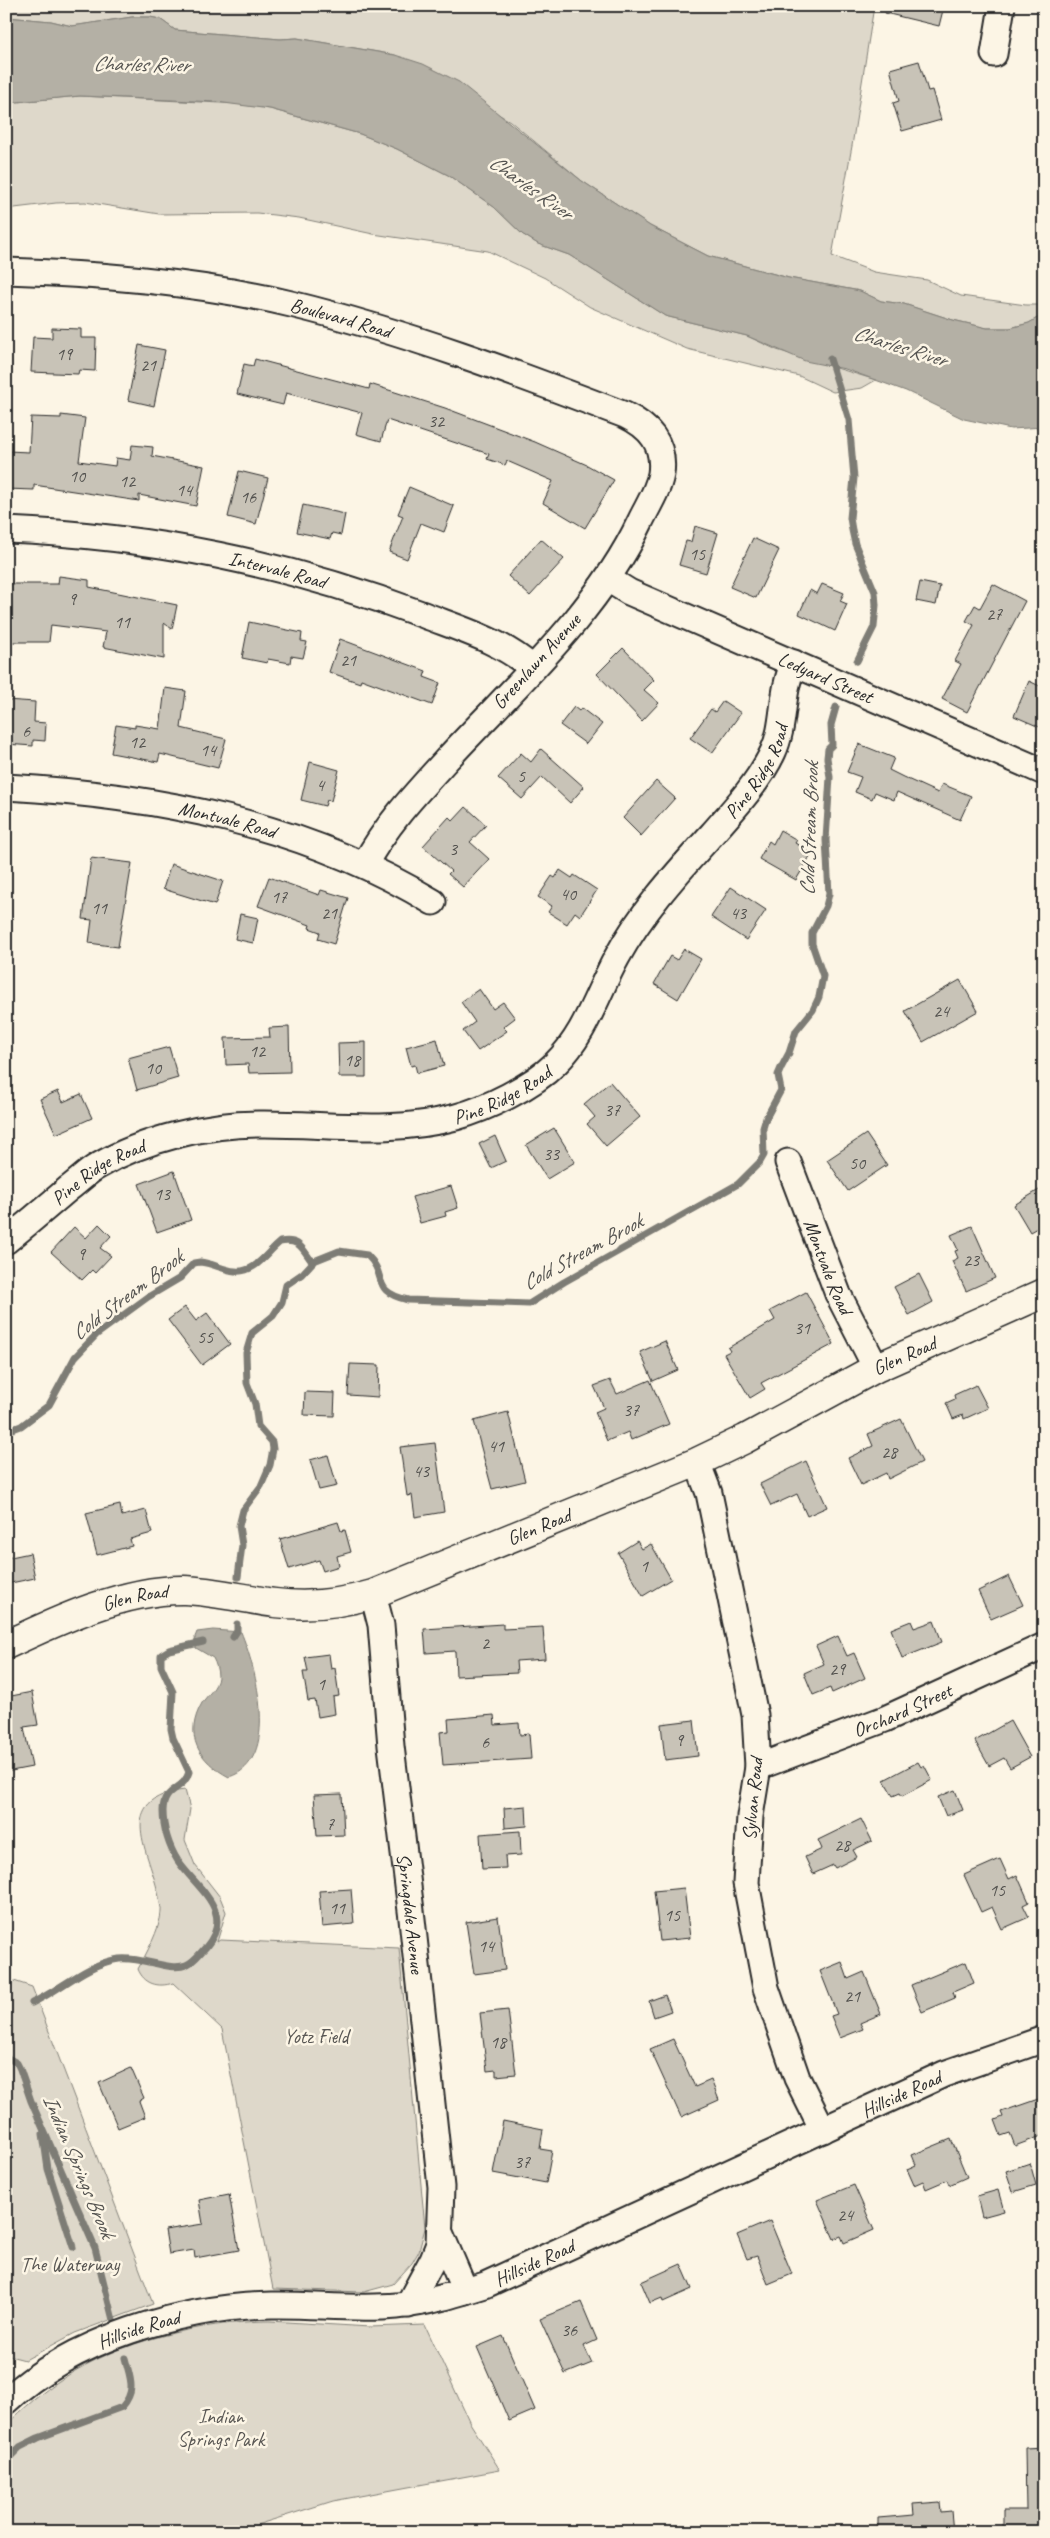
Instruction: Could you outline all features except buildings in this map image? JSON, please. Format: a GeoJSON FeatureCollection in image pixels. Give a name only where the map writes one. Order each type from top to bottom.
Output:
{"type":"FeatureCollection","features":[{"type":"Feature","properties":{"kind":"street"},"geometry":{"type":"LineString","coordinates":[[994,54],[1002,6]]}},
{"type":"Feature","properties":{"kind":"street","name":"Boulevard Road"},"geometry":{"type":"LineString","coordinates":[[6,271],[92,276],[244,294],[332,314],[419,339],[625,415],[642,424],[655,436]]}},
{"type":"Feature","properties":{"kind":"street","name":"Greenlawn Avenue"},"geometry":{"type":"LineString","coordinates":[[365,864],[397,814],[532,668],[608,579],[628,545],[658,485],[661,462],[655,436]]}},
{"type":"Feature","properties":{"kind":"street","name":"Intervale Road"},"geometry":{"type":"LineString","coordinates":[[6,530],[100,536],[161,543],[280,569],[372,596],[434,619],[500,646],[532,668]]}},
{"type":"Feature","properties":{"kind":"street","name":"Ledyard Street"},"geometry":{"type":"LineString","coordinates":[[608,579],[629,592],[1044,772]]}},
{"type":"Feature","properties":{"kind":"street","name":"Pine Ridge Road"},"geometry":{"type":"LineString","coordinates":[[6,1241],[96,1167],[131,1149],[216,1125],[259,1124],[364,1129],[413,1126],[458,1117],[494,1102],[528,1084],[554,1065],[592,1012],[617,957],[654,899],[726,818],[768,762],[778,737],[785,684],[794,663]]}},
{"type":"Feature","properties":{"kind":"street","name":"Montvale Road"},"geometry":{"type":"LineString","coordinates":[[6,787],[105,796],[205,812],[273,830],[365,864],[433,902]]}},
{"type":"Feature","properties":{"kind":"street","name":"Montvale Road"},"geometry":{"type":"LineString","coordinates":[[788,1162],[838,1294],[876,1368]]}},
{"type":"Feature","properties":{"kind":"street","name":"Glen Road"},"geometry":{"type":"LineString","coordinates":[[6,1645],[91,1610],[129,1598],[166,1591],[198,1591],[303,1605],[347,1601],[373,1594],[697,1462],[745,1439],[876,1368],[1044,1293]]}},
{"type":"Feature","properties":{"kind":"street","name":"Sylvan Road"},"geometry":{"type":"LineString","coordinates":[[697,1462],[709,1493],[751,1696],[758,1767],[750,1816],[746,1883],[766,1988],[796,2078],[822,2130]]}},
{"type":"Feature","properties":{"kind":"street","name":"Springdale Avenue"},"geometry":{"type":"LineString","coordinates":[[373,1594],[381,1625],[391,1746],[438,2162],[441,2235],[433,2260],[408,2305]]}},
{"type":"Feature","properties":{"kind":"street","name":"Orchard Street"},"geometry":{"type":"LineString","coordinates":[[758,1767],[884,1719],[1044,1646]]}},
{"type":"Feature","properties":{"kind":"street","name":"Hillside Road"},"geometry":{"type":"LineString","coordinates":[[6,2401],[42,2372],[72,2355],[108,2340],[176,2318],[208,2311],[255,2306],[367,2307],[408,2305],[465,2291],[503,2277],[951,2071],[1044,2039]]}},
{"type":"Feature","properties":{"kind":"street","name":"Springdale Avenue"},"geometry":{"type":"LineString","coordinates":[[441,2235],[465,2291]]}},
{"type":"Feature","properties":{"kind":"green space"},"geometry":{"type":"Polygon","coordinates":[[[6,6],[874,6],[832,256],[874,272],[927,280],[961,296],[1026,305],[1044,305],[1044,314],[1029,323],[1010,328],[987,328],[953,320],[904,304],[881,301],[860,291],[789,278],[708,256],[650,226],[582,181],[510,121],[395,55],[297,38],[280,39],[175,30],[160,19],[150,17],[132,17],[72,26],[51,21],[6,17],[6,6]]]}},
{"type":"Feature","properties":{"kind":"green space"},"geometry":{"type":"Polygon","coordinates":[[[80,96],[241,104],[270,109],[360,134],[397,149],[448,175],[494,207],[522,234],[538,244],[569,255],[665,316],[747,336],[777,350],[876,380],[862,388],[833,392],[799,376],[687,349],[590,307],[545,278],[488,251],[373,234],[299,218],[257,213],[159,214],[85,202],[56,203],[6,209],[6,103],[80,96]]]}},
{"type":"Feature","properties":{"kind":"green space","name":"Yotz Field"},"geometry":{"type":"Polygon","coordinates":[[[185,1790],[190,1809],[185,1840],[195,1865],[220,1897],[226,1912],[217,1942],[220,1940],[399,1948],[425,2228],[419,2251],[412,2263],[393,2284],[364,2292],[273,2289],[222,2029],[173,1983],[152,1984],[144,1978],[138,1969],[155,1934],[161,1910],[155,1880],[144,1845],[141,1830],[142,1816],[149,1804],[163,1795],[185,1790]]]}},
{"type":"Feature","properties":{"kind":"green space","name":"The Waterway"},"geometry":{"type":"Polygon","coordinates":[[[11,1980],[32,1987],[153,2304],[75,2333],[25,2360],[6,2355],[6,1982],[11,1980]]]}},
{"type":"Feature","properties":{"kind":"green space","name":"Indian Springs Park"},"geometry":{"type":"Polygon","coordinates":[[[269,2321],[370,2327],[425,2325],[470,2423],[500,2470],[333,2501],[234,2532],[6,2532],[6,2425],[26,2406],[62,2379],[84,2366],[134,2344],[161,2336],[216,2325],[269,2321]]]}},
{"type":"Feature","properties":{"kind":"water","name":"Charles River"},"geometry":{"type":"Polygon","coordinates":[[[6,17],[51,21],[72,26],[132,17],[150,17],[160,19],[175,30],[280,39],[297,38],[395,55],[423,64],[459,82],[582,181],[650,226],[708,256],[789,278],[860,291],[881,301],[904,304],[953,320],[987,328],[1010,328],[1029,323],[1044,314],[1044,427],[1011,429],[964,419],[906,391],[845,369],[805,361],[747,336],[665,316],[569,255],[538,244],[522,234],[494,207],[448,175],[397,149],[360,134],[270,109],[216,102],[80,96],[6,103],[6,17]]]}},
{"type":"Feature","properties":{"kind":"water"},"geometry":{"type":"Polygon","coordinates":[[[213,1630],[241,1632],[258,1689],[260,1734],[255,1753],[245,1768],[229,1777],[218,1771],[202,1755],[194,1737],[196,1715],[202,1703],[216,1685],[218,1677],[217,1667],[213,1658],[196,1648],[195,1637],[197,1632],[213,1630]]]}},
{"type":"Feature","properties":{"kind":"waterway","name":"Cold Stream Brook"},"geometry":{"type":"LineString","coordinates":[[830,359],[849,420],[854,478],[850,518],[852,530],[855,544],[875,592],[874,627],[857,661]]}},
{"type":"Feature","properties":{"kind":"waterway","name":"Cold Stream Brook"},"geometry":{"type":"LineString","coordinates":[[6,1428],[13,1429],[21,1426],[49,1405],[75,1357],[96,1335],[148,1297],[180,1278],[194,1263],[200,1262],[242,1271],[255,1266],[280,1242],[286,1241],[298,1244],[310,1259],[314,1261],[339,1251],[367,1255],[388,1292],[408,1300],[529,1304],[564,1282],[738,1184],[760,1162],[764,1155],[763,1128],[766,1118],[781,1090],[778,1075],[789,1053],[796,1031],[813,1010],[819,997],[823,976],[812,944],[812,933],[826,906],[829,894],[826,840],[830,777],[827,758],[828,749],[832,745],[831,725],[836,707]]}},
{"type":"Feature","properties":{"kind":"waterway","name":"Indian Springs Brook"},"geometry":{"type":"LineString","coordinates":[[238,1577],[242,1545],[239,1526],[243,1510],[261,1486],[270,1465],[273,1449],[272,1442],[258,1426],[255,1404],[247,1383],[246,1353],[252,1333],[273,1316],[282,1302],[286,1285],[302,1274],[314,1261]]}},
{"type":"Feature","properties":{"kind":"waterway","name":"Indian Springs Brook"},"geometry":{"type":"LineString","coordinates":[[233,1637],[237,1631],[237,1624]]}},
{"type":"Feature","properties":{"kind":"waterway","name":"Indian Springs Brook"},"geometry":{"type":"LineString","coordinates":[[32,2003],[85,1971],[119,1959],[136,1960],[172,1967],[186,1965],[199,1955],[214,1934],[217,1922],[215,1911],[203,1891],[175,1856],[169,1844],[163,1817],[166,1797],[183,1783],[189,1772],[173,1738],[171,1729],[173,1692],[161,1666],[161,1655],[169,1650],[203,1642]]}},
{"type":"Feature","properties":{"kind":"waterway","name":"Indian Springs Brook"},"geometry":{"type":"LineString","coordinates":[[6,2057],[17,2063],[20,2069],[31,2101],[95,2248],[114,2324]]}},
{"type":"Feature","properties":{"kind":"waterway"},"geometry":{"type":"LineString","coordinates":[[43,2134],[48,2169],[73,2247]]}},
{"type":"Feature","properties":{"kind":"waterway","name":"Indian Springs Brook"},"geometry":{"type":"LineString","coordinates":[[6,2461],[20,2447],[38,2438],[122,2407],[127,2401],[131,2389],[125,2358]]}}]}
